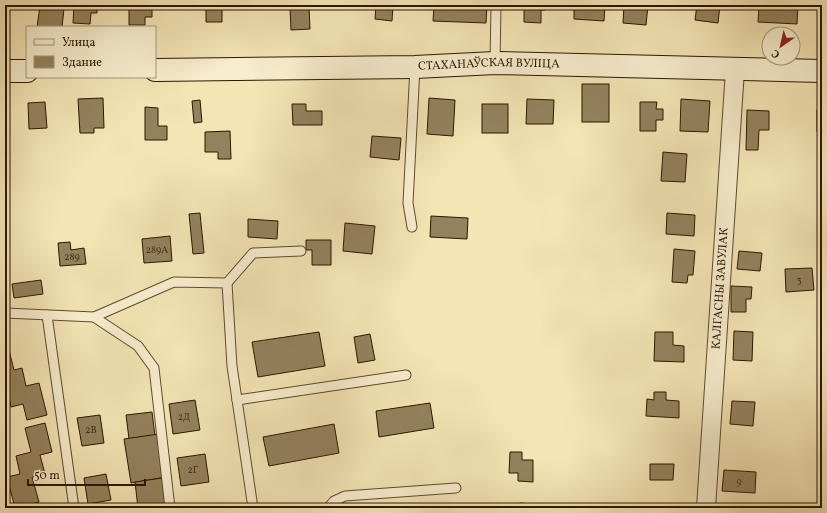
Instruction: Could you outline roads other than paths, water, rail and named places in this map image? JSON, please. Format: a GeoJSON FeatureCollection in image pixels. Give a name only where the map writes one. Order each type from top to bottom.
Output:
{"type":"FeatureCollection","features":[{"type":"Feature","properties":{"kind":"street","name":"СТАХАНАЎСКАЯ ВУЛІЦА"},"geometry":{"type":"LineString","coordinates":[[156,70],[415,67],[495,63],[822,71]]}},
{"type":"Feature","properties":{"kind":"street","name":"КАЛГАСНЫ ЗАВУЛАК"},"geometry":{"type":"LineString","coordinates":[[706,508],[735,70]]}},
{"type":"Feature","properties":{"kind":"street"},"geometry":{"type":"LineString","coordinates":[[5,71],[26,71]]}},
{"type":"Feature","properties":{"kind":"lane"},"geometry":{"type":"LineString","coordinates":[[495,63],[496,5]]}},
{"type":"Feature","properties":{"kind":"lane"},"geometry":{"type":"LineString","coordinates":[[412,227],[408,203],[415,67]]}},
{"type":"Feature","properties":{"kind":"lane"},"geometry":{"type":"LineString","coordinates":[[253,508],[232,366],[227,283],[252,253],[301,251]]}},
{"type":"Feature","properties":{"kind":"lane"},"geometry":{"type":"LineString","coordinates":[[5,312],[94,317],[174,282],[227,283]]}},
{"type":"Feature","properties":{"kind":"lane"},"geometry":{"type":"LineString","coordinates":[[47,315],[74,508]]}},
{"type":"Feature","properties":{"kind":"lane"},"geometry":{"type":"LineString","coordinates":[[94,317],[138,346],[154,368],[170,508]]}},
{"type":"Feature","properties":{"kind":"lane"},"geometry":{"type":"LineString","coordinates":[[237,400],[406,375]]}},
{"type":"Feature","properties":{"kind":"lane"},"geometry":{"type":"LineString","coordinates":[[328,508],[334,501],[345,496],[456,488]]}}]}
